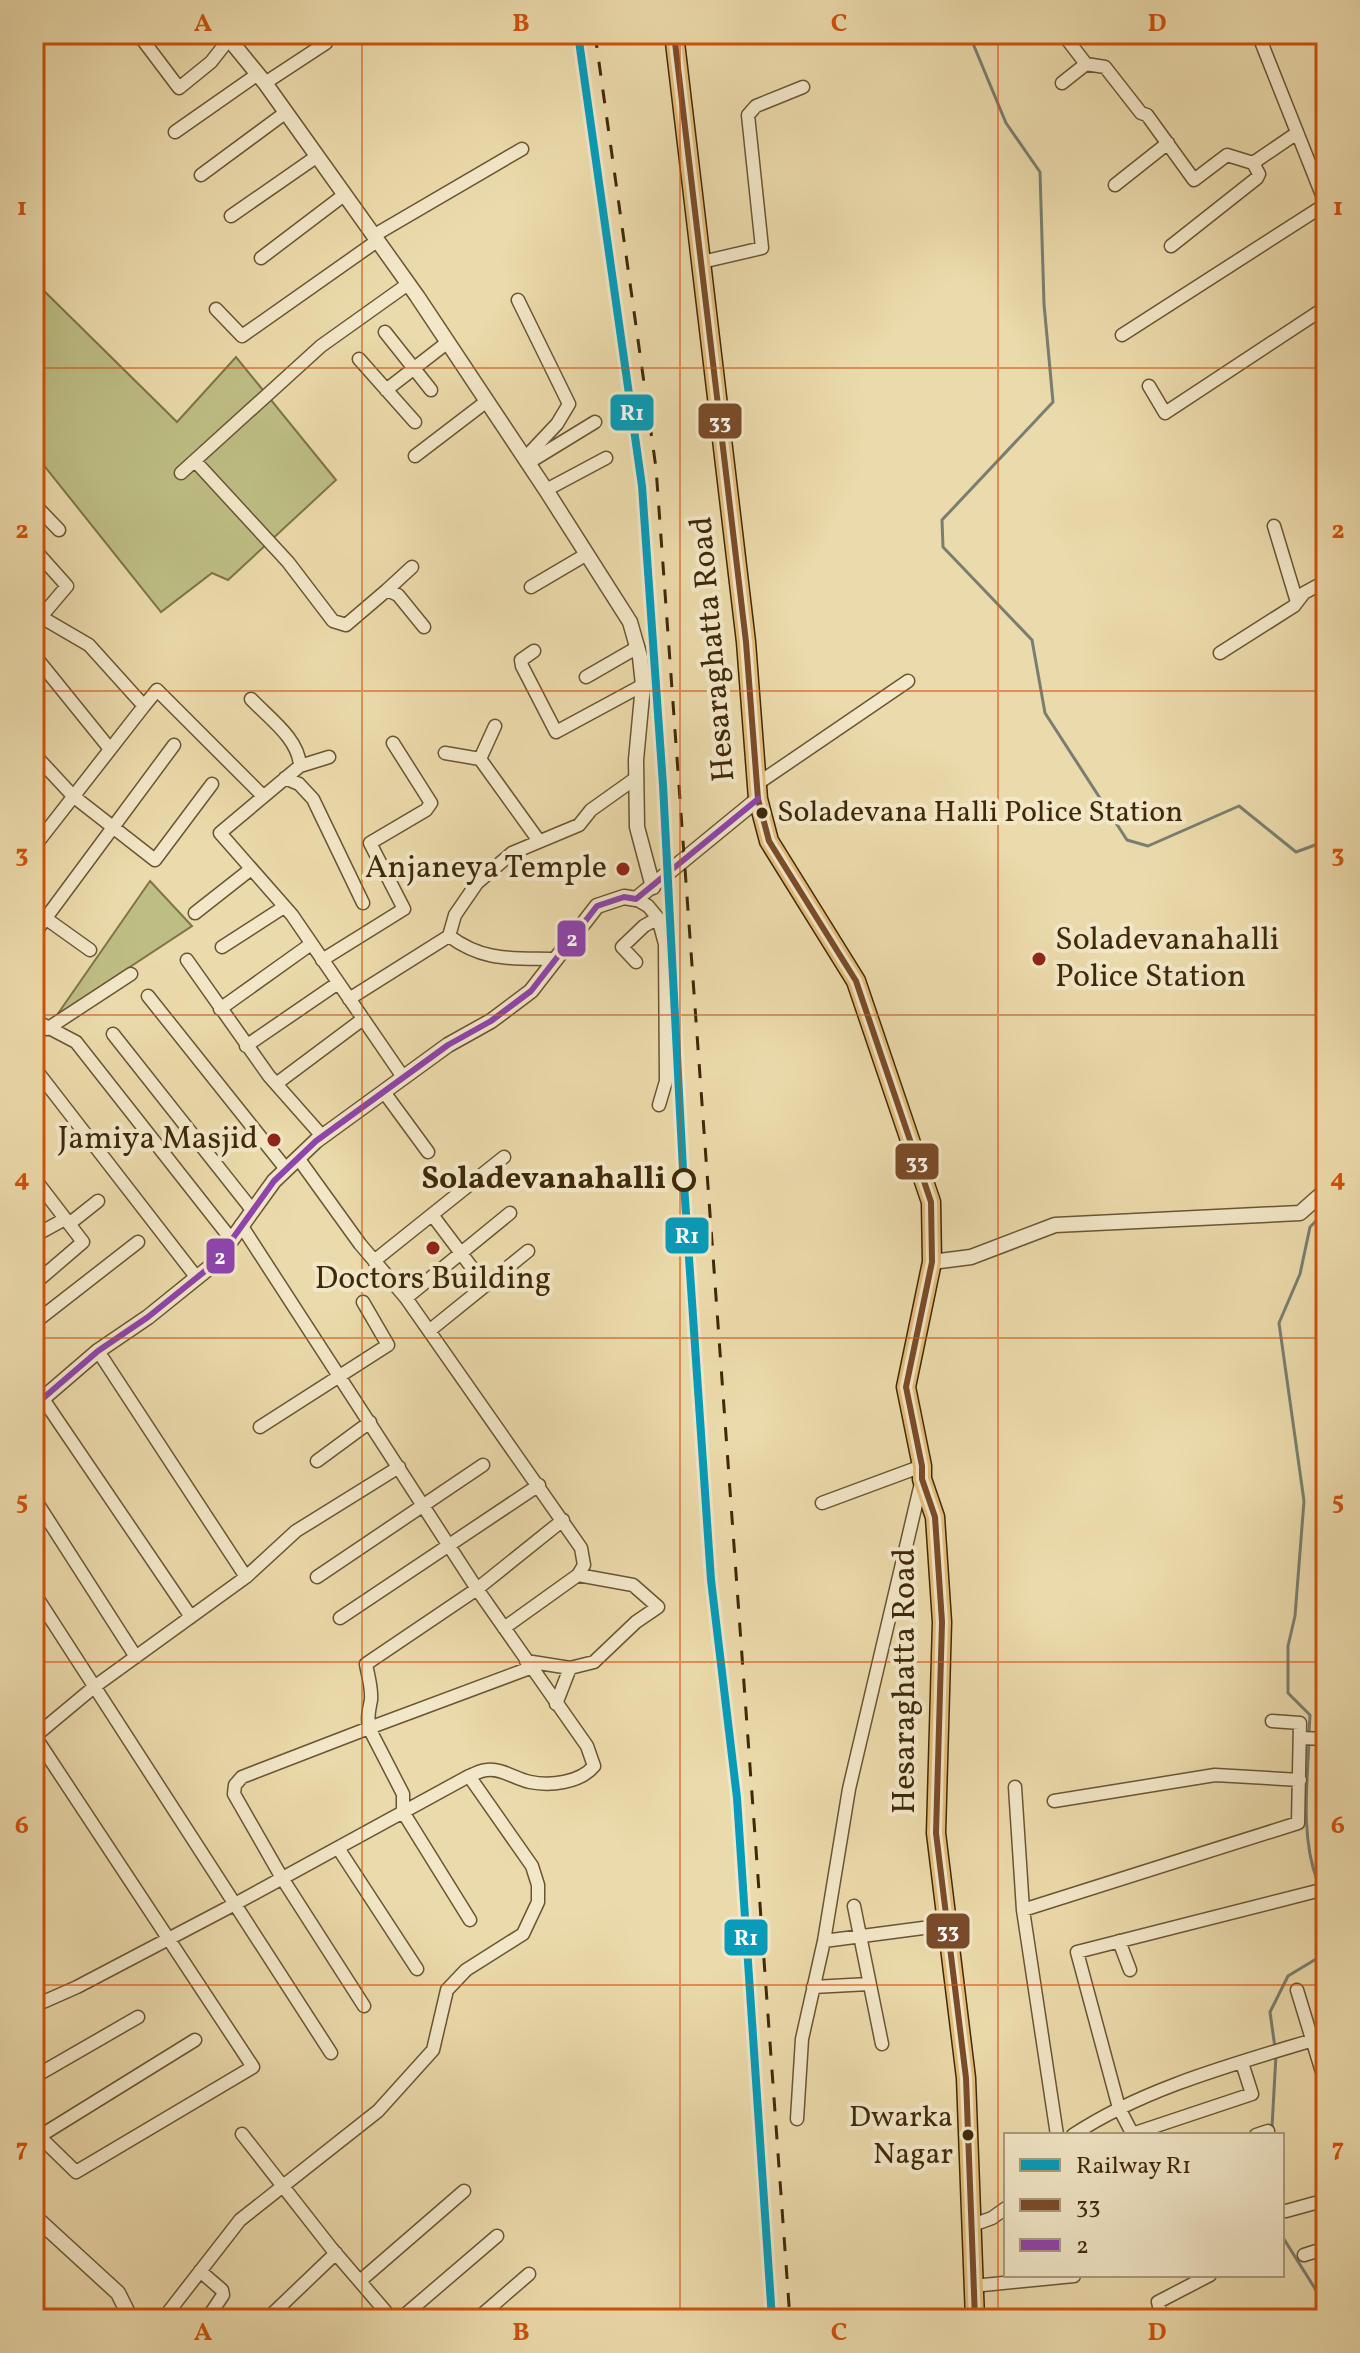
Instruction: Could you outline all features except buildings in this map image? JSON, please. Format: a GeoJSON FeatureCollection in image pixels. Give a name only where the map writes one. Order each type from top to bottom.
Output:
{"type":"FeatureCollection","features":[{"type":"Feature","properties":{"kind":"main road","name":"Hesaraghatta Road"},"geometry":{"type":"LineString","coordinates":[[674,34],[746,642],[757,792],[769,841],[856,981],[931,1202],[932,1262],[906,1387],[922,1473],[935,1517],[942,1622],[936,1833],[966,2078],[975,2319]]}},
{"type":"Feature","properties":{"kind":"street"},"geometry":{"type":"LineString","coordinates":[[1063,34],[1086,64],[1105,67],[1168,143],[1194,180],[1227,155],[1253,163],[1259,174],[1171,246]]}},
{"type":"Feature","properties":{"kind":"street"},"geometry":{"type":"LineString","coordinates":[[1122,335],[1326,204],[1258,34]]}},
{"type":"Feature","properties":{"kind":"street"},"geometry":{"type":"LineString","coordinates":[[139,35],[179,88],[211,62],[227,37],[261,78],[448,342],[630,622],[638,647],[643,685],[636,778],[637,827],[653,887]]}},
{"type":"Feature","properties":{"kind":"street"},"geometry":{"type":"LineString","coordinates":[[175,132],[261,78],[326,43]]}},
{"type":"Feature","properties":{"kind":"street"},"geometry":{"type":"LineString","coordinates":[[1062,83],[1086,64]]}},
{"type":"Feature","properties":{"kind":"street"},"geometry":{"type":"LineString","coordinates":[[702,262],[762,248],[748,115],[756,106],[803,87]]}},
{"type":"Feature","properties":{"kind":"street"},"geometry":{"type":"LineString","coordinates":[[201,175],[285,113]]}},
{"type":"Feature","properties":{"kind":"street"},"geometry":{"type":"LineString","coordinates":[[1253,163],[1297,133]]}},
{"type":"Feature","properties":{"kind":"street"},"geometry":{"type":"LineString","coordinates":[[1115,185],[1168,143]]}},
{"type":"Feature","properties":{"kind":"street"},"geometry":{"type":"LineString","coordinates":[[216,309],[242,336],[375,238],[522,149]]}},
{"type":"Feature","properties":{"kind":"street"},"geometry":{"type":"LineString","coordinates":[[231,216],[316,157]]}},
{"type":"Feature","properties":{"kind":"street"},"geometry":{"type":"LineString","coordinates":[[261,258],[344,195]]}},
{"type":"Feature","properties":{"kind":"street"},"geometry":{"type":"LineString","coordinates":[[181,473],[321,346],[408,284]]}},
{"type":"Feature","properties":{"kind":"street"},"geometry":{"type":"LineString","coordinates":[[518,300],[569,404],[557,424],[526,460]]}},
{"type":"Feature","properties":{"kind":"street"},"geometry":{"type":"LineString","coordinates":[[1149,386],[1165,413],[1326,307]]}},
{"type":"Feature","properties":{"kind":"street"},"geometry":{"type":"LineString","coordinates":[[385,332],[431,390]]}},
{"type":"Feature","properties":{"kind":"street"},"geometry":{"type":"LineString","coordinates":[[386,390],[448,342]]}},
{"type":"Feature","properties":{"kind":"street"},"geometry":{"type":"LineString","coordinates":[[359,359],[415,422]]}},
{"type":"Feature","properties":{"kind":"street"},"geometry":{"type":"LineString","coordinates":[[415,456],[487,401]]}},
{"type":"Feature","properties":{"kind":"street"},"geometry":{"type":"LineString","coordinates":[[526,460],[595,422]]}},
{"type":"Feature","properties":{"kind":"street"},"geometry":{"type":"LineString","coordinates":[[546,490],[606,458]]}},
{"type":"Feature","properties":{"kind":"street"},"geometry":{"type":"LineString","coordinates":[[195,461],[288,562],[333,621],[346,625],[412,567]]}},
{"type":"Feature","properties":{"kind":"street"},"geometry":{"type":"LineString","coordinates":[[34,504],[59,530]]}},
{"type":"Feature","properties":{"kind":"street"},"geometry":{"type":"LineString","coordinates":[[1274,526],[1297,602]]}},
{"type":"Feature","properties":{"kind":"street"},"geometry":{"type":"LineString","coordinates":[[34,549],[67,586],[37,621],[89,645],[144,706]]}},
{"type":"Feature","properties":{"kind":"street"},"geometry":{"type":"LineString","coordinates":[[531,587],[587,554]]}},
{"type":"Feature","properties":{"kind":"street"},"geometry":{"type":"LineString","coordinates":[[1220,653],[1294,606],[1304,593],[1326,581]]}},
{"type":"Feature","properties":{"kind":"street"},"geometry":{"type":"LineString","coordinates":[[387,590],[398,595],[424,627]]}},
{"type":"Feature","properties":{"kind":"street"},"geometry":{"type":"LineString","coordinates":[[586,677],[638,647]]}},
{"type":"Feature","properties":{"kind":"street"},"geometry":{"type":"LineString","coordinates":[[534,651],[521,660],[522,666],[556,732],[643,685]]}},
{"type":"Feature","properties":{"kind":"street"},"geometry":{"type":"LineString","coordinates":[[34,655],[110,749]]}},
{"type":"Feature","properties":{"kind":"street"},"geometry":{"type":"LineString","coordinates":[[636,899],[757,792],[908,681]]}},
{"type":"Feature","properties":{"kind":"street"},"geometry":{"type":"LineString","coordinates":[[34,847],[157,690],[263,796]]}},
{"type":"Feature","properties":{"kind":"street"},"geometry":{"type":"LineString","coordinates":[[251,699],[291,740],[299,755],[300,766]]}},
{"type":"Feature","properties":{"kind":"street"},"geometry":{"type":"LineString","coordinates":[[480,759],[495,726]]}},
{"type":"Feature","properties":{"kind":"street"},"geometry":{"type":"LineString","coordinates":[[322,960],[404,909],[370,843],[426,810],[431,803],[393,743]]}},
{"type":"Feature","properties":{"kind":"street"},"geometry":{"type":"LineString","coordinates":[[34,934],[174,745]]}},
{"type":"Feature","properties":{"kind":"street"},"geometry":{"type":"LineString","coordinates":[[445,753],[480,759],[539,841]]}},
{"type":"Feature","properties":{"kind":"street"},"geometry":{"type":"LineString","coordinates":[[34,754],[73,796],[155,860],[212,784]]}},
{"type":"Feature","properties":{"kind":"street"},"geometry":{"type":"LineString","coordinates":[[329,757],[300,766],[220,833],[284,907],[403,1077]]}},
{"type":"Feature","properties":{"kind":"street"},"geometry":{"type":"LineString","coordinates":[[285,778],[299,784],[313,799],[363,903]]}},
{"type":"Feature","properties":{"kind":"street"},"geometry":{"type":"LineString","coordinates":[[349,999],[449,936],[455,915],[477,883],[512,853],[579,825],[591,810],[636,778]]}},
{"type":"Feature","properties":{"kind":"street"},"geometry":{"type":"LineString","coordinates":[[195,913],[251,869]]}},
{"type":"Feature","properties":{"kind":"street"},"geometry":{"type":"LineString","coordinates":[[191,1617],[37,1403],[98,1351],[148,1317],[215,1263],[274,1181],[322,1136],[448,1045],[491,1021],[531,991],[597,906],[624,897],[648,906],[658,918],[665,944],[666,1081],[659,1105]]}},
{"type":"Feature","properties":{"kind":"street"},"geometry":{"type":"LineString","coordinates":[[222,947],[284,907]]}},
{"type":"Feature","properties":{"kind":"street"},"geometry":{"type":"LineString","coordinates":[[34,910],[90,950]]}},
{"type":"Feature","properties":{"kind":"street"},"geometry":{"type":"LineString","coordinates":[[636,962],[622,947],[644,926],[658,918]]}},
{"type":"Feature","properties":{"kind":"street"},"geometry":{"type":"LineString","coordinates":[[449,936],[466,949],[483,956],[554,959]]}},
{"type":"Feature","properties":{"kind":"street"},"geometry":{"type":"LineString","coordinates":[[220,1009],[311,944]]}},
{"type":"Feature","properties":{"kind":"street"},"geometry":{"type":"LineString","coordinates":[[187,960],[246,1046],[322,1136]]}},
{"type":"Feature","properties":{"kind":"street"},"geometry":{"type":"LineString","coordinates":[[38,1024],[131,974]]}},
{"type":"Feature","properties":{"kind":"street"},"geometry":{"type":"LineString","coordinates":[[246,1046],[338,983]]}},
{"type":"Feature","properties":{"kind":"street"},"geometry":{"type":"LineString","coordinates":[[148,996],[286,1169]]}},
{"type":"Feature","properties":{"kind":"street"},"geometry":{"type":"LineString","coordinates":[[276,1084],[363,1019]]}},
{"type":"Feature","properties":{"kind":"street"},"geometry":{"type":"LineString","coordinates":[[38,1024],[76,1042],[231,1239]]}},
{"type":"Feature","properties":{"kind":"street"},"geometry":{"type":"LineString","coordinates":[[113,1034],[253,1211]]}},
{"type":"Feature","properties":{"kind":"street"},"geometry":{"type":"LineString","coordinates":[[36,1070],[197,1278]]}},
{"type":"Feature","properties":{"kind":"street"},"geometry":{"type":"LineString","coordinates":[[384,1092],[428,1152]]}},
{"type":"Feature","properties":{"kind":"street"},"geometry":{"type":"LineString","coordinates":[[374,1261],[504,1157]]}},
{"type":"Feature","properties":{"kind":"street"},"geometry":{"type":"LineString","coordinates":[[298,1158],[374,1261],[406,1298],[581,1548],[584,1565],[578,1575],[504,1628]]}},
{"type":"Feature","properties":{"kind":"street"},"geometry":{"type":"LineString","coordinates":[[34,1284],[83,1242],[35,1183]]}},
{"type":"Feature","properties":{"kind":"street"},"geometry":{"type":"LineString","coordinates":[[932,1262],[971,1257],[1055,1225],[1300,1213],[1326,1190]]}},
{"type":"Feature","properties":{"kind":"street"},"geometry":{"type":"LineString","coordinates":[[34,1236],[67,1221],[98,1201]]}},
{"type":"Feature","properties":{"kind":"street"},"geometry":{"type":"LineString","coordinates":[[406,1298],[510,1213]]}},
{"type":"Feature","properties":{"kind":"street"},"geometry":{"type":"LineString","coordinates":[[433,1216],[485,1285]]}},
{"type":"Feature","properties":{"kind":"street"},"geometry":{"type":"LineString","coordinates":[[34,2006],[77,1987],[235,1904],[469,1776],[485,1770],[497,1770],[530,1782],[573,1781],[583,1778],[594,1766],[587,1746],[477,1589],[241,1225]]}},
{"type":"Feature","properties":{"kind":"street"},"geometry":{"type":"LineString","coordinates":[[34,1323],[138,1242]]}},
{"type":"Feature","properties":{"kind":"street"},"geometry":{"type":"LineString","coordinates":[[429,1331],[528,1251]]}},
{"type":"Feature","properties":{"kind":"street"},"geometry":{"type":"LineString","coordinates":[[260,1427],[388,1345],[363,1302]]}},
{"type":"Feature","properties":{"kind":"street"},"geometry":{"type":"LineString","coordinates":[[98,1351],[246,1577]]}},
{"type":"Feature","properties":{"kind":"street"},"geometry":{"type":"LineString","coordinates":[[317,1461],[370,1422]]}},
{"type":"Feature","properties":{"kind":"street"},"geometry":{"type":"LineString","coordinates":[[317,1577],[483,1465]]}},
{"type":"Feature","properties":{"kind":"street"},"geometry":{"type":"LineString","coordinates":[[195,2040],[37,2133],[76,2172],[253,2067],[34,1736],[94,1687],[246,1577],[296,1531],[399,1467]]}},
{"type":"Feature","properties":{"kind":"street"},"geometry":{"type":"LineString","coordinates":[[797,2119],[802,2039],[824,1941],[849,1789],[922,1473],[822,1503]]}},
{"type":"Feature","properties":{"kind":"street"},"geometry":{"type":"LineString","coordinates":[[340,1618],[539,1485]]}},
{"type":"Feature","properties":{"kind":"street"},"geometry":{"type":"LineString","coordinates":[[34,1498],[136,1657]]}},
{"type":"Feature","properties":{"kind":"street"},"geometry":{"type":"LineString","coordinates":[[470,1920],[403,1812],[403,1794],[369,1728],[367,1713],[371,1686],[366,1664],[477,1589],[563,1520]]}},
{"type":"Feature","properties":{"kind":"street"},"geometry":{"type":"LineString","coordinates":[[364,2006],[282,1878],[234,1794],[235,1785],[242,1777],[528,1664],[570,1668],[594,1662],[636,1622],[658,1607],[633,1585],[578,1575]]}},
{"type":"Feature","properties":{"kind":"street"},"geometry":{"type":"LineString","coordinates":[[34,1593],[331,2053]]}},
{"type":"Feature","properties":{"kind":"street"},"geometry":{"type":"LineString","coordinates":[[556,1704],[570,1668]]}},
{"type":"Feature","properties":{"kind":"street"},"geometry":{"type":"LineString","coordinates":[[1023,1910],[1298,1823],[1300,1723],[1272,1721]]}},
{"type":"Feature","properties":{"kind":"street"},"geometry":{"type":"LineString","coordinates":[[1301,1738],[1321,1738]]}},
{"type":"Feature","properties":{"kind":"street"},"geometry":{"type":"LineString","coordinates":[[1054,1801],[1215,1775],[1300,1780]]}},
{"type":"Feature","properties":{"kind":"street"},"geometry":{"type":"LineString","coordinates":[[163,2319],[240,2220],[378,2111],[433,2050],[447,1990],[466,1970],[523,1934],[538,1902],[538,1885],[532,1866],[469,1776]]}},
{"type":"Feature","properties":{"kind":"street"},"geometry":{"type":"LineString","coordinates":[[1015,1787],[1023,1910],[1057,2133]]}},
{"type":"Feature","properties":{"kind":"street"},"geometry":{"type":"LineString","coordinates":[[338,1848],[417,1969]]}},
{"type":"Feature","properties":{"kind":"street"},"geometry":{"type":"LineString","coordinates":[[1131,2133],[1119,2108],[1077,1952],[1317,1891]]}},
{"type":"Feature","properties":{"kind":"street"},"geometry":{"type":"LineString","coordinates":[[854,1906],[882,2044]]}},
{"type":"Feature","properties":{"kind":"street"},"geometry":{"type":"LineString","coordinates":[[824,1941],[946,1925]]}},
{"type":"Feature","properties":{"kind":"street"},"geometry":{"type":"LineString","coordinates":[[1119,1941],[1130,1970]]}},
{"type":"Feature","properties":{"kind":"street"},"geometry":{"type":"LineString","coordinates":[[813,1987],[869,1984]]}},
{"type":"Feature","properties":{"kind":"street"},"geometry":{"type":"LineString","coordinates":[[1297,1990],[1320,2038],[1326,2085]]}},
{"type":"Feature","properties":{"kind":"street"},"geometry":{"type":"LineString","coordinates":[[34,2077],[138,2017]]}},
{"type":"Feature","properties":{"kind":"street"},"geometry":{"type":"LineString","coordinates":[[1076,2133],[1119,2108],[1320,2038]]}},
{"type":"Feature","properties":{"kind":"street"},"geometry":{"type":"LineString","coordinates":[[1138,2133],[1252,2094],[1242,2063]]}},
{"type":"Feature","properties":{"kind":"street"},"geometry":{"type":"LineString","coordinates":[[242,2134],[392,2319]]}},
{"type":"Feature","properties":{"kind":"street"},"geometry":{"type":"LineString","coordinates":[[360,2281],[464,2191]]}},
{"type":"Feature","properties":{"kind":"street"},"geometry":{"type":"LineString","coordinates":[[1286,2211],[1326,2200]]}},
{"type":"Feature","properties":{"kind":"street"},"geometry":{"type":"LineString","coordinates":[[970,2226],[992,2218],[1004,2209]]}},
{"type":"Feature","properties":{"kind":"street"},"geometry":{"type":"LineString","coordinates":[[34,2216],[118,2293],[131,2319]]}},
{"type":"Feature","properties":{"kind":"street"},"geometry":{"type":"LineString","coordinates":[[400,2319],[497,2236]]}},
{"type":"Feature","properties":{"kind":"street"},"geometry":{"type":"LineString","coordinates":[[1304,2255],[1326,2248]]}},
{"type":"Feature","properties":{"kind":"street"},"geometry":{"type":"LineString","coordinates":[[267,2319],[336,2253]]}},
{"type":"Feature","properties":{"kind":"street"},"geometry":{"type":"LineString","coordinates":[[200,2271],[222,2290],[223,2295],[207,2319]]}},
{"type":"Feature","properties":{"kind":"street"},"geometry":{"type":"LineString","coordinates":[[477,2319],[529,2274]]}},
{"type":"Feature","properties":{"kind":"street"},"geometry":{"type":"LineString","coordinates":[[973,2286],[1064,2277]]}},
{"type":"Feature","properties":{"kind":"street"},"geometry":{"type":"LineString","coordinates":[[1162,2319],[1158,2302],[1206,2277]]}},
{"type":"Feature","properties":{"kind":"green space"},"geometry":{"type":"Polygon","coordinates":[[[34,281],[177,422],[236,357],[336,480],[228,580],[212,573],[161,612],[34,453],[34,281]]]}},
{"type":"Feature","properties":{"kind":"green space"},"geometry":{"type":"Polygon","coordinates":[[[150,881],[192,926],[57,1015],[150,881]]]}},
{"type":"Feature","properties":{"kind":"waterway"},"geometry":{"type":"LineString","coordinates":[[969,34],[1006,123],[1040,172],[1044,304],[1053,402],[942,520],[943,547],[1032,640],[1045,713],[1127,840],[1148,846],[1239,806],[1296,852],[1326,841]]}},
{"type":"Feature","properties":{"kind":"waterway"},"geometry":{"type":"LineString","coordinates":[[1309,1733],[1310,1715],[1288,1693],[1288,1646],[1295,1616],[1304,1501],[1279,1323],[1300,1274],[1310,1227],[1326,1211]]}},
{"type":"Feature","properties":{"kind":"waterway"},"geometry":{"type":"LineString","coordinates":[[1309,1741],[1307,1829],[1317,1880]]}},
{"type":"Feature","properties":{"kind":"waterway"},"geometry":{"type":"LineString","coordinates":[[1275,2048],[1270,2012],[1288,1976],[1326,1953]]}},
{"type":"Feature","properties":{"kind":"waterway"},"geometry":{"type":"LineString","coordinates":[[1272,2127],[1276,2055]]}},
{"type":"Feature","properties":{"kind":"waterway"},"geometry":{"type":"LineString","coordinates":[[1284,2239],[1326,2306]]}},
{"type":"Feature","properties":{"kind":"railway"},"geometry":{"type":"LineString","coordinates":[[595,34],[656,468],[790,2319]]}},
{"type":"Feature","properties":{"kind":"rail line","name":"R1"},"geometry":{"type":"LineString","coordinates":[[578,34],[642,486],[711,1580],[737,1798],[772,2319]]}},
{"type":"Feature","properties":{"kind":"transit line","name":"33"},"geometry":{"type":"LineString","coordinates":[[674,34],[746,642],[758,799],[769,841],[856,981],[931,1202],[932,1262],[906,1387],[922,1479],[935,1517],[942,1622],[936,1833],[966,2078],[975,2319]]}},
{"type":"Feature","properties":{"kind":"transit line","name":"2"},"geometry":{"type":"LineString","coordinates":[[34,1406],[98,1351],[148,1317],[215,1263],[274,1181],[316,1141],[448,1045],[491,1021],[531,991],[597,906],[624,897],[636,899],[758,799]]}},
{"type":"Feature","properties":{"kind":"place","name":"Soladevana Halli Police Station"},"geometry":{"type":"Point","coordinates":[762,813]}},
{"type":"Feature","properties":{"kind":"place","name":"Anjaneya Temple"},"geometry":{"type":"Point","coordinates":[623,869]}},
{"type":"Feature","properties":{"kind":"place","name":"Soladevanahalli Police Station"},"geometry":{"type":"Point","coordinates":[1039,959]}},
{"type":"Feature","properties":{"kind":"place","name":"Jamiya Masjid"},"geometry":{"type":"Point","coordinates":[274,1140]}},
{"type":"Feature","properties":{"kind":"place","name":"Soladevanahalli"},"geometry":{"type":"Point","coordinates":[684,1180]}},
{"type":"Feature","properties":{"kind":"place","name":"Doctors Building"},"geometry":{"type":"Point","coordinates":[433,1248]}},
{"type":"Feature","properties":{"kind":"place","name":"Dwarka Nagar"},"geometry":{"type":"Point","coordinates":[968,2135]}}]}
